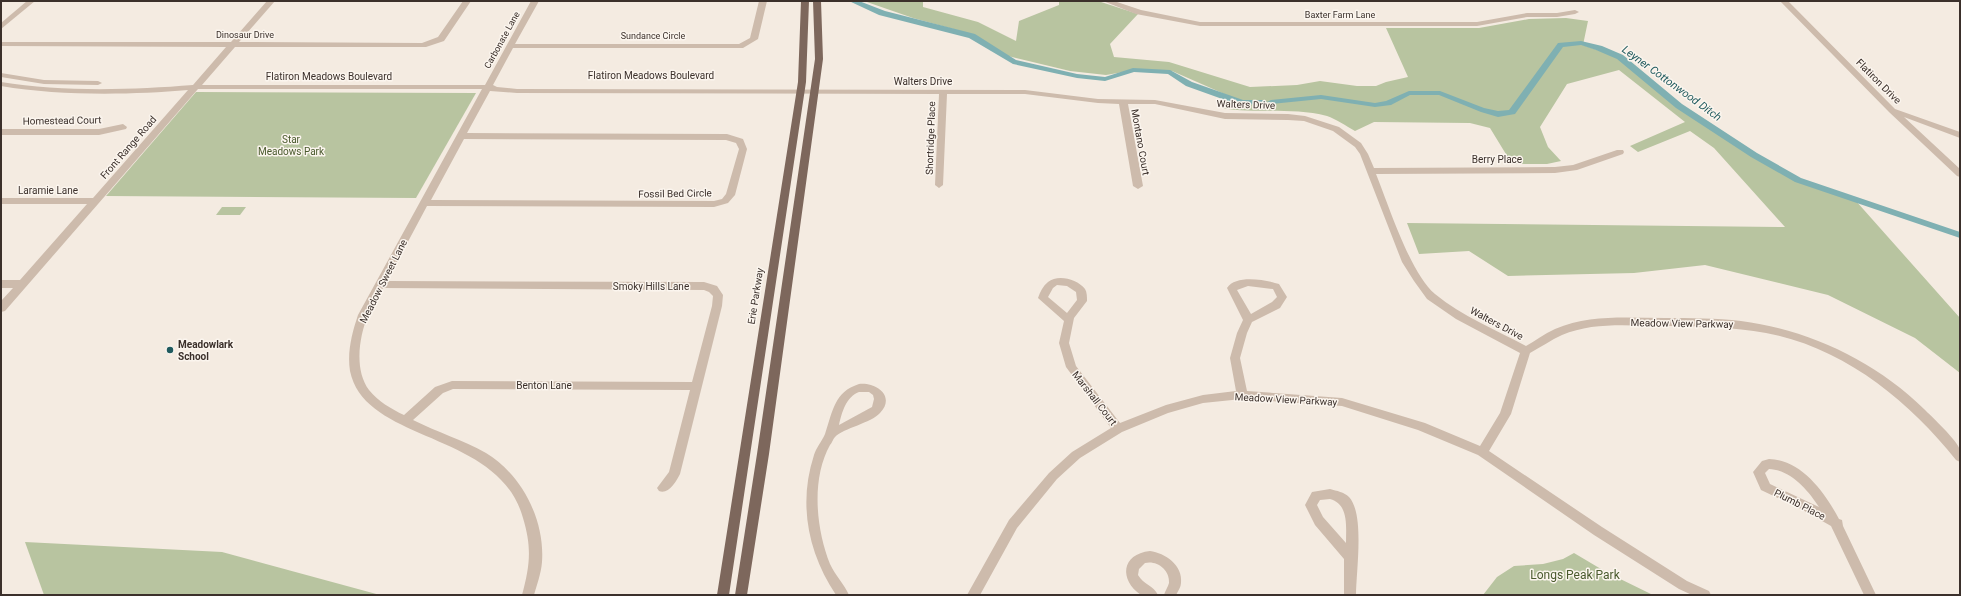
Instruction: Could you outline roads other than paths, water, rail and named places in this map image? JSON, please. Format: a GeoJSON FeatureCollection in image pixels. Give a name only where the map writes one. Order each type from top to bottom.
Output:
{"type":"FeatureCollection","features":[{"type":"Feature","properties":{"kind":"main road","name":"Erie Parkway"},"geometry":{"type":"LineString","coordinates":[[723,595],[800,90],[804,60],[805,1]]}},
{"type":"Feature","properties":{"kind":"main road"},"geometry":{"type":"LineString","coordinates":[[741,595],[818,90],[819,59],[817,1]]}},
{"type":"Feature","properties":{"kind":"street"},"geometry":{"type":"LineString","coordinates":[[1,26],[31,1]]}},
{"type":"Feature","properties":{"kind":"street","name":"Front Range Road"},"geometry":{"type":"LineString","coordinates":[[1,308],[271,1]]}},
{"type":"Feature","properties":{"kind":"street","name":"Dinosaur Drive"},"geometry":{"type":"LineString","coordinates":[[1,44],[423,45],[441,39],[467,1]]}},
{"type":"Feature","properties":{"kind":"street","name":"Carbonate Lane"},"geometry":{"type":"LineString","coordinates":[[487,88],[535,1]]}},
{"type":"Feature","properties":{"kind":"street","name":"Sundance Circle"},"geometry":{"type":"LineString","coordinates":[[510,46],[740,46],[754,39],[764,2],[763,1]]}},
{"type":"Feature","properties":{"kind":"street","name":"Baxter Farm Lane"},"geometry":{"type":"LineString","coordinates":[[1107,1],[1139,12],[1200,24],[1477,24],[1527,15],[1557,15],[1575,12]]}},
{"type":"Feature","properties":{"kind":"street","name":"Flatiron Drive"},"geometry":{"type":"LineString","coordinates":[[1784,1],[1892,110],[1960,174]]}},
{"type":"Feature","properties":{"kind":"street","name":"Flatiron Meadows Boulevard"},"geometry":{"type":"LineString","coordinates":[[1,75],[44,82],[180,83],[195,87]]}},
{"type":"Feature","properties":{"kind":"street","name":"Flatiron Meadows Boulevard"},"geometry":{"type":"LineString","coordinates":[[1,84],[33,88],[70,90],[174,89],[195,87],[487,88],[518,91],[818,90]]}},
{"type":"Feature","properties":{"kind":"street","name":"Meadow Sweet Lane"},"geometry":{"type":"LineString","coordinates":[[487,88],[363,315],[354,342],[356,373],[364,391],[376,402],[405,421],[482,457],[503,472],[523,498],[531,525],[536,561],[528,595]]}},
{"type":"Feature","properties":{"kind":"street","name":"Walters Drive"},"geometry":{"type":"LineString","coordinates":[[818,90],[1025,92],[1098,101],[1155,102],[1225,116],[1288,117],[1320,122],[1336,129],[1358,145],[1364,154],[1407,262],[1417,279],[1431,296],[1460,316],[1526,351]]}},
{"type":"Feature","properties":{"kind":"street","name":"Shortridge Place"},"geometry":{"type":"LineString","coordinates":[[939,185],[943,92]]}},
{"type":"Feature","properties":{"kind":"street","name":"Montano Court"},"geometry":{"type":"LineString","coordinates":[[1123,101],[1138,186]]}},
{"type":"Feature","properties":{"kind":"street"},"geometry":{"type":"LineString","coordinates":[[1892,110],[1960,135]]}},
{"type":"Feature","properties":{"kind":"street","name":"Homestead Court"},"geometry":{"type":"LineString","coordinates":[[1,132],[99,132],[122,127]]}},
{"type":"Feature","properties":{"kind":"street","name":"Fossil Bed Circle"},"geometry":{"type":"LineString","coordinates":[[424,203],[714,204],[725,201],[730,195],[743,149],[740,141],[727,136],[461,136]]}},
{"type":"Feature","properties":{"kind":"street","name":"Berry Place"},"geometry":{"type":"LineString","coordinates":[[1371,171],[1555,170],[1574,168],[1620,152]]}},
{"type":"Feature","properties":{"kind":"street","name":"Laramie Lane"},"geometry":{"type":"LineString","coordinates":[[1,201],[95,202]]}},
{"type":"Feature","properties":{"kind":"street"},"geometry":{"type":"LineString","coordinates":[[1242,395],[1235,358],[1242,332],[1248,320],[1276,305],[1282,297],[1276,286],[1260,282],[1243,282],[1232,288],[1234,298],[1246,312],[1248,320]]}},
{"type":"Feature","properties":{"kind":"street"},"geometry":{"type":"LineString","coordinates":[[1,284],[22,284]]}},
{"type":"Feature","properties":{"kind":"street","name":"Smoky Hills Lane"},"geometry":{"type":"LineString","coordinates":[[379,284],[704,286],[713,289],[718,295],[717,306],[674,474],[663,488]]}},
{"type":"Feature","properties":{"kind":"street","name":"Marshall Court"},"geometry":{"type":"LineString","coordinates":[[1069,320],[1064,343],[1071,367],[1118,429]]}},
{"type":"Feature","properties":{"kind":"street","name":"Meadow View Parkway"},"geometry":{"type":"LineString","coordinates":[[1526,351],[1558,332],[1584,324],[1615,321],[1721,323],[1742,325],[1783,333],[1824,348],[1865,370],[1894,390],[1933,424],[1960,457]]}},
{"type":"Feature","properties":{"kind":"street"},"geometry":{"type":"LineString","coordinates":[[1482,452],[1505,414],[1526,351]]}},
{"type":"Feature","properties":{"kind":"street","name":"Benton Lane"},"geometry":{"type":"LineString","coordinates":[[405,421],[439,390],[452,385],[696,386]]}},
{"type":"Feature","properties":{"kind":"street"},"geometry":{"type":"LineString","coordinates":[[831,434],[876,410],[880,403],[880,396],[876,391],[869,387],[855,389],[846,396],[834,418],[831,434],[821,453],[815,475],[813,505],[816,537],[824,565],[843,595]]}},
{"type":"Feature","properties":{"kind":"street","name":"Meadow View Parkway"},"geometry":{"type":"LineString","coordinates":[[973,595],[1013,524],[1053,476],[1076,454],[1118,429],[1166,409],[1203,399],[1242,395],[1342,402],[1421,426],[1482,452],[1598,531],[1683,585],[1705,595]]}},
{"type":"Feature","properties":{"kind":"street","name":"Plumb Place"},"geometry":{"type":"LineString","coordinates":[[1838,524],[1805,505],[1765,487],[1759,472],[1766,464],[1779,465],[1797,474],[1818,496],[1838,524],[1870,595]]}},
{"type":"Feature","properties":{"kind":"street"},"geometry":{"type":"LineString","coordinates":[[1350,595],[1353,524],[1350,507],[1342,497],[1327,493],[1316,496],[1311,505],[1319,521],[1351,558]]}},
{"type":"Feature","properties":{"kind":"street"},"geometry":{"type":"LineString","coordinates":[[1152,595],[1140,588],[1134,581],[1132,573],[1133,566],[1137,561],[1144,557],[1151,556],[1160,559],[1171,567],[1175,584],[1170,595]]}},
{"type":"Feature","properties":{"kind":"waterway","name":"Leyner Cottonwood Ditch"},"geometry":{"type":"LineString","coordinates":[[853,1],[882,13],[972,36],[1013,62],[1077,76],[1105,79],[1133,70],[1170,72],[1189,84],[1242,103],[1263,102]]}},
{"type":"Feature","properties":{"kind":"waterway","name":"Leyner Cottonwood Ditch"},"geometry":{"type":"LineString","coordinates":[[1271,102],[1321,97],[1375,105],[1388,103],[1409,93],[1440,93],[1481,110],[1498,114],[1512,112],[1561,45],[1581,43],[1599,48],[1620,57],[1679,106],[1754,155],[1798,180],[1960,235]]}},
{"type":"Feature","properties":{"kind":"place","name":"Meadowlark School"},"geometry":{"type":"Point","coordinates":[170,350]}},
{"type":"Feature","properties":{"kind":"park label","name":"Star Meadows Park"},"geometry":{"type":"Point","coordinates":[291,144]}},
{"type":"Feature","properties":{"kind":"park label","name":"Longs Peak Park"},"geometry":{"type":"Point","coordinates":[1575,575]}}]}
